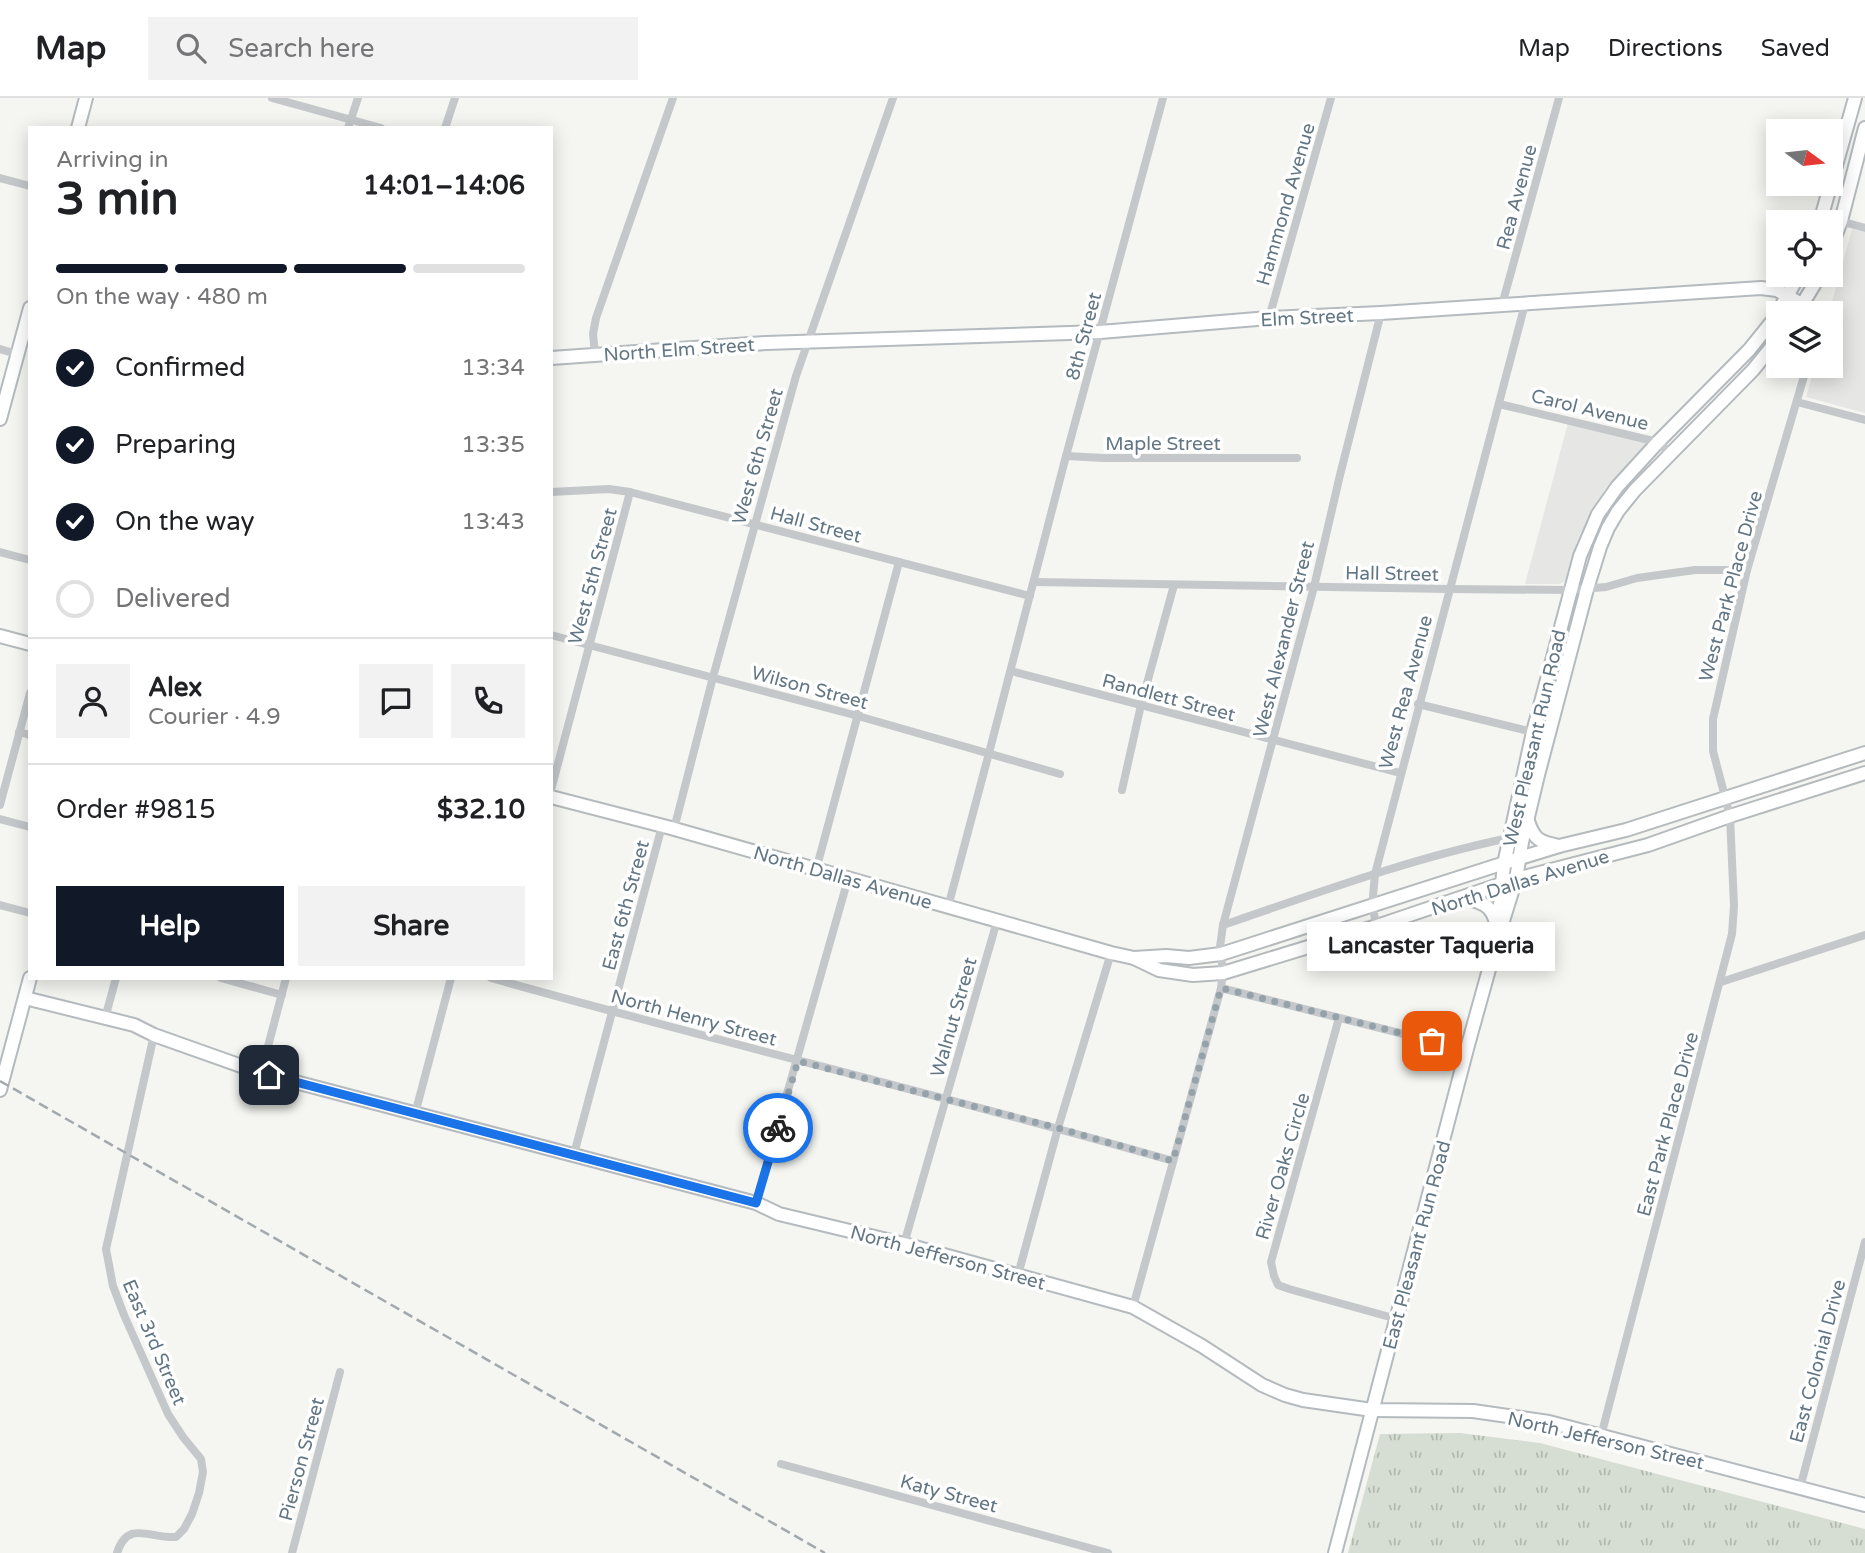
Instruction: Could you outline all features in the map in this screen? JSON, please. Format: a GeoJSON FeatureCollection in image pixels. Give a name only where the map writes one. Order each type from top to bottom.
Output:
{"type":"FeatureCollection","features":[{"type":"Feature","properties":{"kind":"main road"},"geometry":{"type":"LineString","coordinates":[[79,126],[86,98]]}},
{"type":"Feature","properties":{"kind":"main road"},"geometry":{"type":"LineString","coordinates":[[1824,210],[1855,98]]}},
{"type":"Feature","properties":{"kind":"main road"},"geometry":{"type":"LineString","coordinates":[[1843,213],[1865,128]]}},
{"type":"Feature","properties":{"kind":"main road","name":"West Pleasant Run Road"},"geometry":{"type":"LineString","coordinates":[[1497,936],[1504,864],[1532,732],[1580,555],[1598,514],[1658,442],[1749,350],[1774,319],[1793,287]]}},
{"type":"Feature","properties":{"kind":"main road","name":"Elm Street"},"geometry":{"type":"LineString","coordinates":[[807,342],[1100,332],[1269,318],[1761,288],[1777,290],[1794,301]]}},
{"type":"Feature","properties":{"kind":"main road"},"geometry":{"type":"LineString","coordinates":[[0,419],[24,356],[28,324]]}},
{"type":"Feature","properties":{"kind":"main road","name":"North Elm Street"},"geometry":{"type":"LineString","coordinates":[[553,358],[807,342]]}},
{"type":"Feature","properties":{"kind":"main road","name":"West Pleasant Run Road"},"geometry":{"type":"LineString","coordinates":[[1497,936],[1516,879],[1549,736],[1600,547],[1613,520],[1635,491],[1766,354]]}},
{"type":"Feature","properties":{"kind":"main road"},"geometry":{"type":"LineString","coordinates":[[0,636],[28,643]]}},
{"type":"Feature","properties":{"kind":"main road","name":"North Dallas Avenue"},"geometry":{"type":"LineString","coordinates":[[1134,958],[1189,958],[1221,954],[1559,846],[1641,825],[1865,753]]}},
{"type":"Feature","properties":{"kind":"main road"},"geometry":{"type":"LineString","coordinates":[[1821,767],[1827,785]]}},
{"type":"Feature","properties":{"kind":"main road","name":"North Dallas Avenue"},"geometry":{"type":"LineString","coordinates":[[553,798],[668,827],[1134,958],[1159,970],[1194,975],[1223,973],[1377,926],[1516,879],[1648,845],[1865,774]]}},
{"type":"Feature","properties":{"kind":"main road"},"geometry":{"type":"LineString","coordinates":[[1528,821],[1535,838],[1559,846]]}},
{"type":"Feature","properties":{"kind":"main road"},"geometry":{"type":"LineString","coordinates":[[1641,825],[1648,845]]}},
{"type":"Feature","properties":{"kind":"main road"},"geometry":{"type":"LineString","coordinates":[[1462,898],[1483,903],[1492,910],[1497,936]]}},
{"type":"Feature","properties":{"kind":"main road","name":"East Pleasant Run Road"},"geometry":{"type":"LineString","coordinates":[[1335,1553],[1497,936]]}},
{"type":"Feature","properties":{"kind":"main road"},"geometry":{"type":"LineString","coordinates":[[0,1090],[29,980]]}},
{"type":"Feature","properties":{"kind":"main road","name":"North Jefferson Street"},"geometry":{"type":"LineString","coordinates":[[24,998],[134,1025],[154,1035],[261,1073],[574,1154],[756,1203],[779,1214],[904,1244],[1133,1307],[1202,1346],[1262,1385],[1303,1400],[1373,1409],[1473,1411],[1549,1422],[1865,1505]]}},
{"type":"Feature","properties":{"kind":"street"},"geometry":{"type":"LineString","coordinates":[[272,98],[350,124],[358,98]]}},
{"type":"Feature","properties":{"kind":"street"},"geometry":{"type":"LineString","coordinates":[[446,126],[455,98]]}},
{"type":"Feature","properties":{"kind":"street"},"geometry":{"type":"LineString","coordinates":[[595,354],[593,334],[596,318],[673,98]]}},
{"type":"Feature","properties":{"kind":"street","name":"West 6th Street"},"geometry":{"type":"LineString","coordinates":[[668,827],[713,677],[796,376],[893,98]]}},
{"type":"Feature","properties":{"kind":"street","name":"8th Street"},"geometry":{"type":"LineString","coordinates":[[1030,596],[1163,98]]}},
{"type":"Feature","properties":{"kind":"street","name":"Hammond Avenue"},"geometry":{"type":"LineString","coordinates":[[1269,318],[1331,98]]}},
{"type":"Feature","properties":{"kind":"street","name":"Rea Avenue"},"geometry":{"type":"LineString","coordinates":[[1502,305],[1559,98]]}},
{"type":"Feature","properties":{"kind":"street"},"geometry":{"type":"LineString","coordinates":[[0,178],[28,185]]}},
{"type":"Feature","properties":{"kind":"street"},"geometry":{"type":"LineString","coordinates":[[1843,222],[1865,228]]}},
{"type":"Feature","properties":{"kind":"street","name":"West Rea Avenue"},"geometry":{"type":"LineString","coordinates":[[1377,926],[1372,907],[1375,874],[1525,304]]}},
{"type":"Feature","properties":{"kind":"street","name":"West Alexander Street"},"geometry":{"type":"LineString","coordinates":[[1133,1307],[1221,988],[1223,925],[1314,587],[1381,313]]}},
{"type":"Feature","properties":{"kind":"street"},"geometry":{"type":"LineString","coordinates":[[0,349],[24,356]]}},
{"type":"Feature","properties":{"kind":"street","name":"West Park Place Drive"},"geometry":{"type":"LineString","coordinates":[[1730,816],[1713,751],[1713,719],[1747,570],[1804,378]]}},
{"type":"Feature","properties":{"kind":"street"},"geometry":{"type":"LineString","coordinates":[[1797,402],[1865,420]]}},
{"type":"Feature","properties":{"kind":"street","name":"Carol Avenue"},"geometry":{"type":"LineString","coordinates":[[1499,404],[1658,442],[1670,453]]}},
{"type":"Feature","properties":{"kind":"street","name":"Maple Street"},"geometry":{"type":"LineString","coordinates":[[1066,456],[1297,458]]}},
{"type":"Feature","properties":{"kind":"street","name":"Hall Street"},"geometry":{"type":"LineString","coordinates":[[553,492],[609,489],[631,492],[1030,596]]}},
{"type":"Feature","properties":{"kind":"street","name":"West 5th Street"},"geometry":{"type":"LineString","coordinates":[[553,783],[631,492]]}},
{"type":"Feature","properties":{"kind":"street"},"geometry":{"type":"LineString","coordinates":[[0,552],[28,559]]}},
{"type":"Feature","properties":{"kind":"street"},"geometry":{"type":"LineString","coordinates":[[816,870],[899,562]]}},
{"type":"Feature","properties":{"kind":"street","name":"Hall Street"},"geometry":{"type":"LineString","coordinates":[[1034,583],[1570,590],[1606,587],[1637,578],[1695,570],[1747,570]]}},
{"type":"Feature","properties":{"kind":"street"},"geometry":{"type":"LineString","coordinates":[[1122,790],[1140,705],[1174,585]]}},
{"type":"Feature","properties":{"kind":"street"},"geometry":{"type":"LineString","coordinates":[[948,906],[1030,596]]}},
{"type":"Feature","properties":{"kind":"street","name":"Wilson Street"},"geometry":{"type":"LineString","coordinates":[[553,636],[858,716],[1060,774]]}},
{"type":"Feature","properties":{"kind":"street","name":"Randlett Street"},"geometry":{"type":"LineString","coordinates":[[1011,671],[1400,773]]}},
{"type":"Feature","properties":{"kind":"street"},"geometry":{"type":"LineString","coordinates":[[0,805],[28,700]]}},
{"type":"Feature","properties":{"kind":"street"},"geometry":{"type":"LineString","coordinates":[[1418,704],[1549,736]]}},
{"type":"Feature","properties":{"kind":"street"},"geometry":{"type":"LineString","coordinates":[[19,732],[28,734]]}},
{"type":"Feature","properties":{"kind":"street","name":"East Park Place Drive"},"geometry":{"type":"LineString","coordinates":[[1601,1436],[1731,941],[1734,920],[1730,816]]}},
{"type":"Feature","properties":{"kind":"street"},"geometry":{"type":"LineString","coordinates":[[0,819],[28,826]]}},
{"type":"Feature","properties":{"kind":"street","name":"East 6th Street"},"geometry":{"type":"LineString","coordinates":[[574,1154],[612,1012],[668,827]]}},
{"type":"Feature","properties":{"kind":"street"},"geometry":{"type":"LineString","coordinates":[[1223,925],[1375,874],[1509,838]]}},
{"type":"Feature","properties":{"kind":"street"},"geometry":{"type":"LineString","coordinates":[[756,1203],[848,879]]}},
{"type":"Feature","properties":{"kind":"street"},"geometry":{"type":"LineString","coordinates":[[0,905],[28,912]]}},
{"type":"Feature","properties":{"kind":"street","name":"Walnut Street"},"geometry":{"type":"LineString","coordinates":[[904,1244],[997,921]]}},
{"type":"Feature","properties":{"kind":"street"},"geometry":{"type":"LineString","coordinates":[[1721,982],[1865,935]]}},
{"type":"Feature","properties":{"kind":"street"},"geometry":{"type":"LineString","coordinates":[[1017,1275],[1111,953]]}},
{"type":"Feature","properties":{"kind":"street"},"geometry":{"type":"LineString","coordinates":[[105,1018],[115,980]]}},
{"type":"Feature","properties":{"kind":"street"},"geometry":{"type":"LineString","coordinates":[[228,980],[282,995]]}},
{"type":"Feature","properties":{"kind":"street"},"geometry":{"type":"LineString","coordinates":[[261,1073],[286,980]]}},
{"type":"Feature","properties":{"kind":"street"},"geometry":{"type":"LineString","coordinates":[[415,1114],[450,980]]}},
{"type":"Feature","properties":{"kind":"street","name":"North Henry Street"},"geometry":{"type":"LineString","coordinates":[[498,980],[1173,1161]]}},
{"type":"Feature","properties":{"kind":"street"},"geometry":{"type":"LineString","coordinates":[[1221,988],[1467,1050]]}},
{"type":"Feature","properties":{"kind":"street","name":"River Oaks Circle"},"geometry":{"type":"LineString","coordinates":[[1339,1018],[1271,1262],[1278,1285],[1397,1319]]}},
{"type":"Feature","properties":{"kind":"street","name":"East 3rd Street"},"geometry":{"type":"LineString","coordinates":[[117,1553],[121,1541],[127,1535],[145,1532],[156,1536],[176,1537],[192,1514],[203,1472],[201,1459],[168,1414],[124,1315],[108,1267],[106,1249],[154,1035]]}},
{"type":"Feature","properties":{"kind":"street","name":"East Colonial Drive"},"geometry":{"type":"LineString","coordinates":[[1800,1488],[1865,1242]]}},
{"type":"Feature","properties":{"kind":"street","name":"Pierson Street"},"geometry":{"type":"LineString","coordinates":[[292,1553],[340,1372]]}},
{"type":"Feature","properties":{"kind":"street","name":"Katy Street"},"geometry":{"type":"LineString","coordinates":[[781,1464],[1108,1553]]}},
{"type":"Feature","properties":{"kind":"shaded area"},"geometry":{"type":"Polygon","coordinates":[[[1852,229],[1865,232],[1865,413],[1806,397],[1812,378],[1843,378],[1843,301],[1832,301],[1836,287],[1843,287],[1843,262],[1852,229]]]}},
{"type":"Feature","properties":{"kind":"shaded area"},"geometry":{"type":"Polygon","coordinates":[[[1568,423],[1650,444],[1605,489],[1578,538],[1565,581],[1560,584],[1525,584],[1568,423]]]}},
{"type":"Feature","properties":{"kind":"green space"},"geometry":{"type":"Polygon","coordinates":[[[1460,1433],[1540,1443],[1865,1529],[1865,1553],[1348,1553],[1380,1434],[1460,1433]]]}},
{"type":"Feature","properties":{"kind":"railway"},"geometry":{"type":"LineString","coordinates":[[0,1081],[825,1553]]}},
{"type":"Feature","properties":{"kind":"way so far"},"geometry":{"type":"LineString","coordinates":[[778,1128],[798,1061],[1058,1128],[1173,1161],[1221,988],[1432,1041]]}},
{"type":"Feature","properties":{"kind":"place","name":"Lancaster Taqueria"},"geometry":{"type":"Point","coordinates":[1432,1041]}},
{"type":"Feature","properties":{"kind":"route"},"geometry":{"type":"LineString","coordinates":[[269,1075],[756,1203],[778,1128]]}}]}
